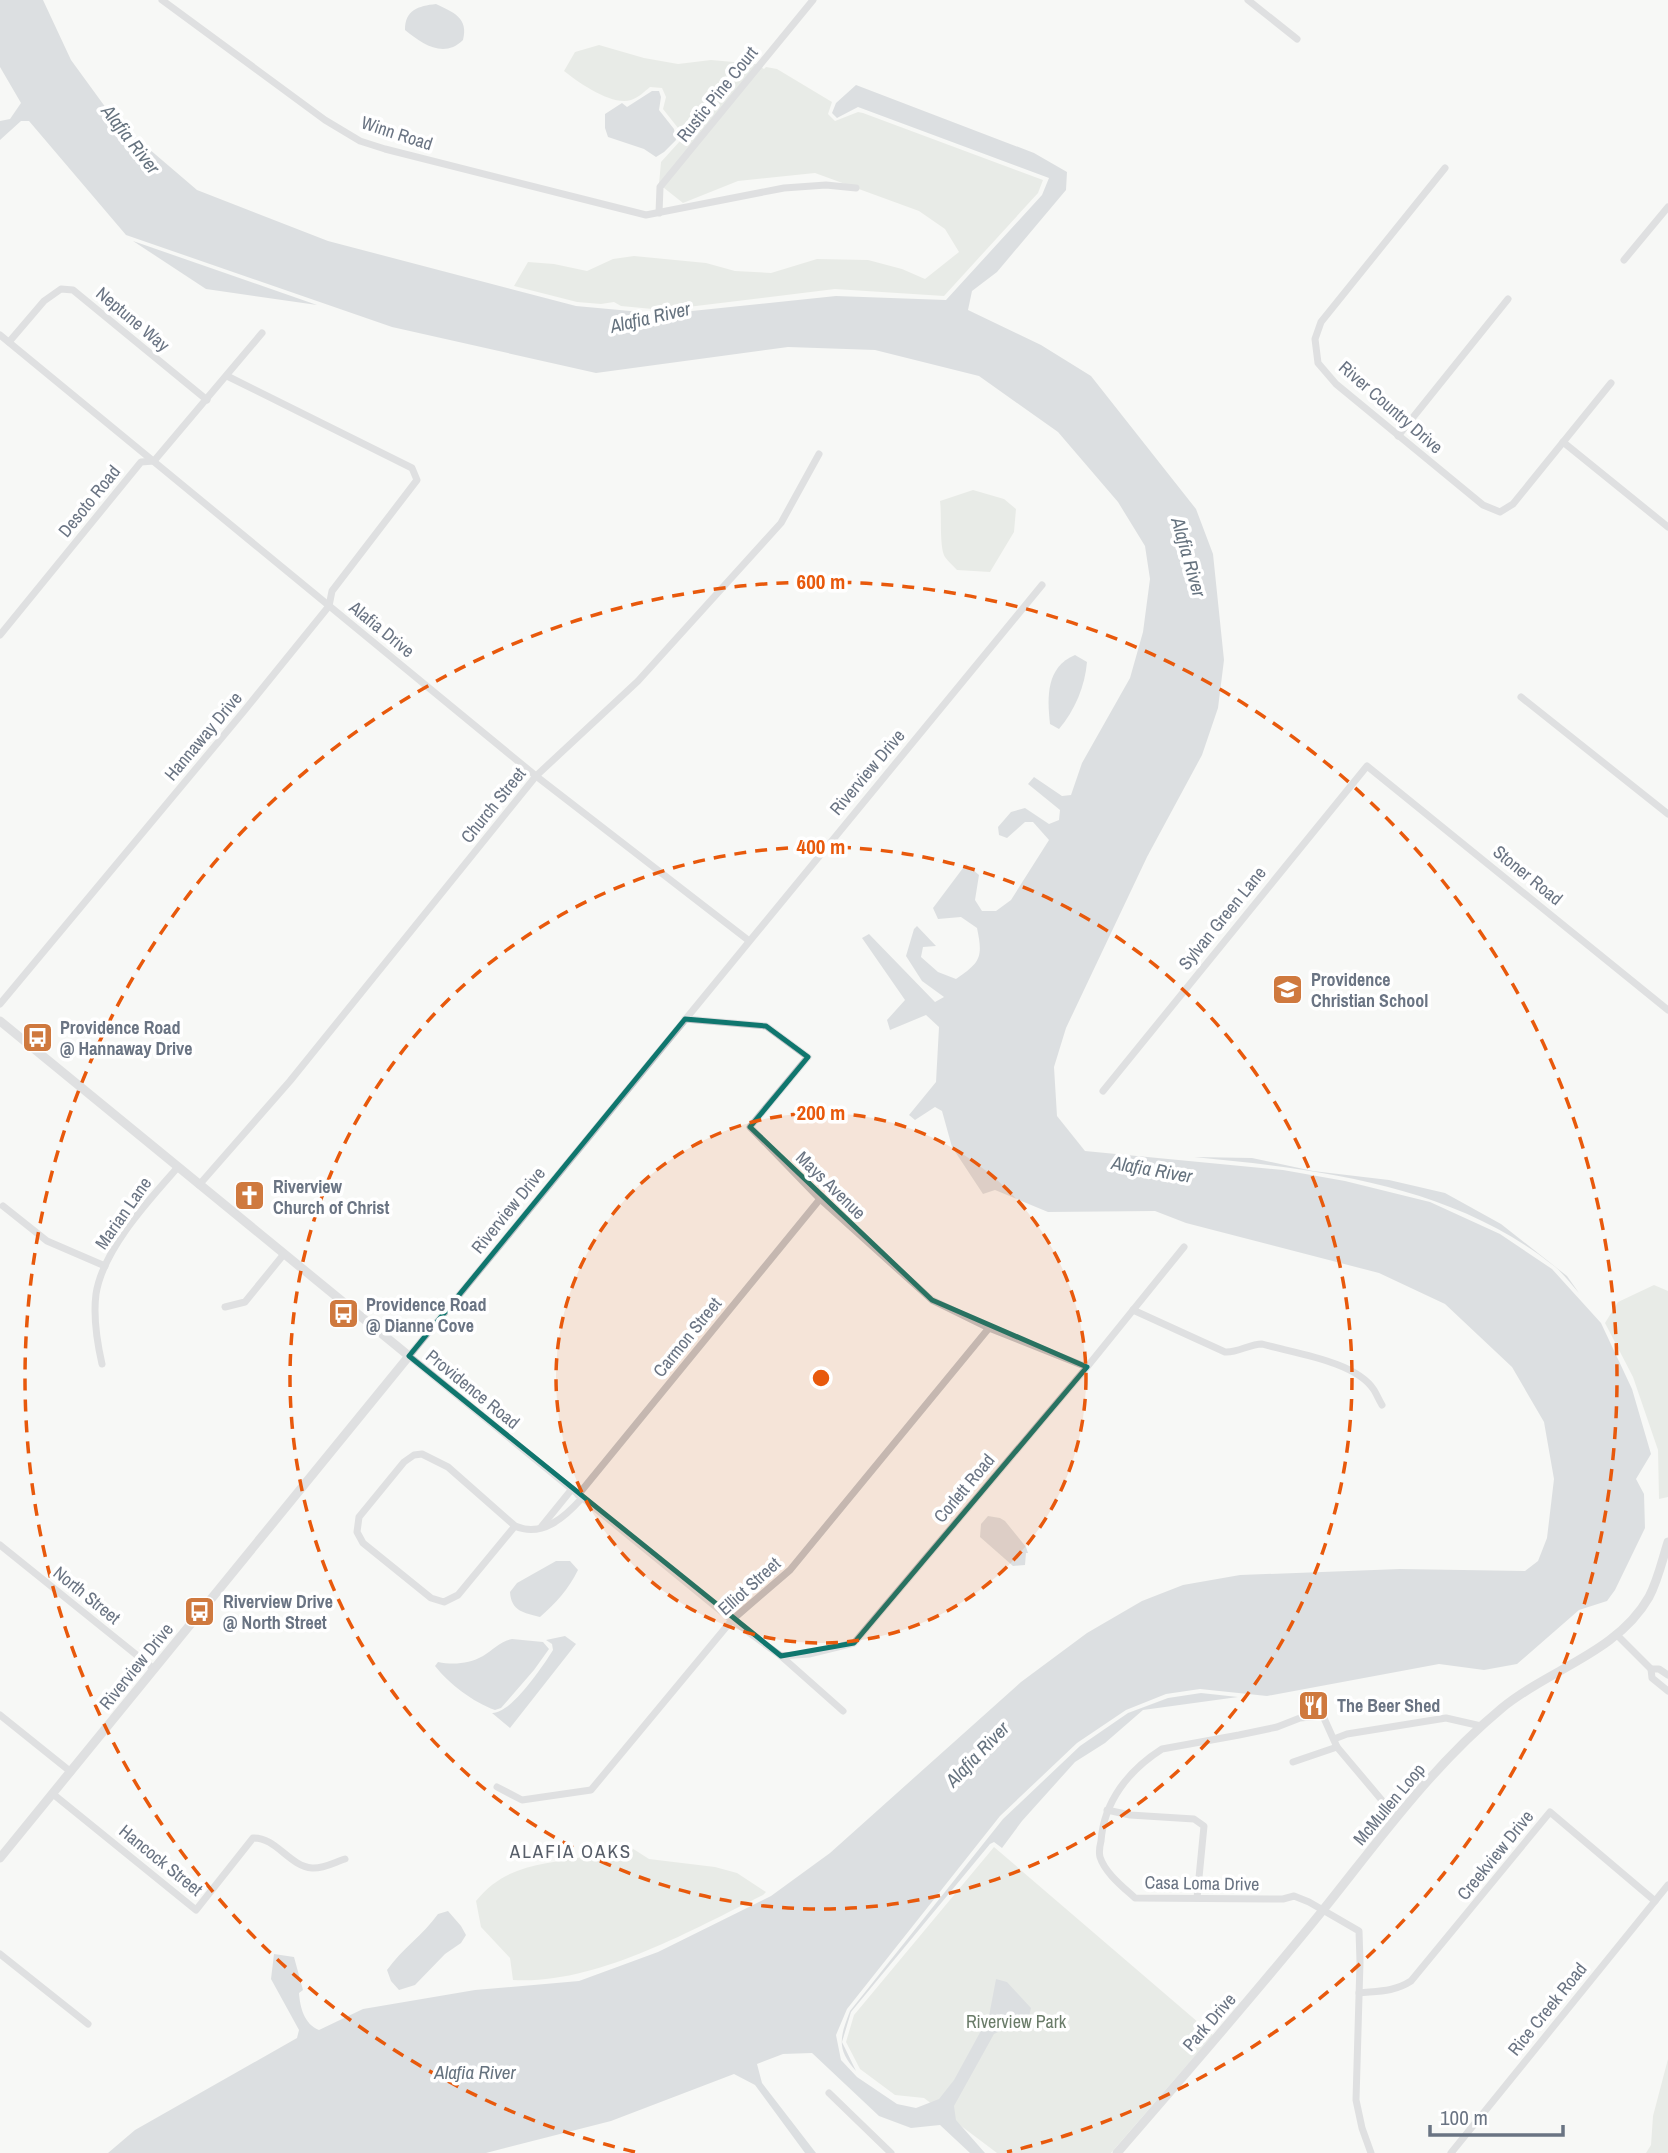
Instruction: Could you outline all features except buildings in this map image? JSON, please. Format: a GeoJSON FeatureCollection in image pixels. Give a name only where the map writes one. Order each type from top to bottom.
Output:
{"type":"FeatureCollection","features":[{"type":"Feature","properties":{"kind":"street","name":"Winn Road"},"geometry":{"type":"LineString","coordinates":[[162,0],[325,120],[360,141],[646,215],[784,188],[856,188]]}},
{"type":"Feature","properties":{"kind":"street","name":"Rustic Pine Court"},"geometry":{"type":"LineString","coordinates":[[659,213],[660,187],[813,0]]}},
{"type":"Feature","properties":{"kind":"street"},"geometry":{"type":"LineString","coordinates":[[1248,0],[1297,39]]}},
{"type":"Feature","properties":{"kind":"street","name":"River Country Drive"},"geometry":{"type":"LineString","coordinates":[[1445,168],[1321,322],[1315,339],[1318,363],[1336,384],[1398,436],[1483,505],[1500,512],[1513,504],[1611,383]]}},
{"type":"Feature","properties":{"kind":"street"},"geometry":{"type":"LineString","coordinates":[[1624,260],[1668,206]]}},
{"type":"Feature","properties":{"kind":"street","name":"Neptune Way"},"geometry":{"type":"LineString","coordinates":[[9,342],[44,301],[61,289],[73,290],[207,400]]}},
{"type":"Feature","properties":{"kind":"street"},"geometry":{"type":"LineString","coordinates":[[1398,436],[1508,299]]}},
{"type":"Feature","properties":{"kind":"street","name":"Desoto Road"},"geometry":{"type":"LineString","coordinates":[[0,635],[141,463],[154,461],[262,333]]}},
{"type":"Feature","properties":{"kind":"street","name":"Alafia Drive"},"geometry":{"type":"LineString","coordinates":[[0,335],[536,776],[748,940]]}},
{"type":"Feature","properties":{"kind":"street","name":"Hannaway Drive"},"geometry":{"type":"LineString","coordinates":[[0,1004],[328,606],[332,591],[418,480],[412,468],[227,376]]}},
{"type":"Feature","properties":{"kind":"street"},"geometry":{"type":"LineString","coordinates":[[1563,442],[1668,527]]}},
{"type":"Feature","properties":{"kind":"street","name":"Church Street"},"geometry":{"type":"LineString","coordinates":[[199,1185],[299,1070],[536,776],[638,681],[781,523],[819,454]]}},
{"type":"Feature","properties":{"kind":"street","name":"Riverview Drive"},"geometry":{"type":"LineString","coordinates":[[0,1858],[748,940],[1042,584]]}},
{"type":"Feature","properties":{"kind":"street"},"geometry":{"type":"LineString","coordinates":[[1521,697],[1668,814]]}},
{"type":"Feature","properties":{"kind":"street","name":"Stoner Road"},"geometry":{"type":"LineString","coordinates":[[1367,766],[1668,1010]]}},
{"type":"Feature","properties":{"kind":"street","name":"Sylvan Green Lane"},"geometry":{"type":"LineString","coordinates":[[1103,1091],[1367,766]]}},
{"type":"Feature","properties":{"kind":"street","name":"Mays Avenue"},"geometry":{"type":"LineString","coordinates":[[685,1019],[765,1026],[808,1057],[750,1127],[820,1199],[932,1300],[989,1328],[1087,1367]]}},
{"type":"Feature","properties":{"kind":"street","name":"Providence Road"},"geometry":{"type":"LineString","coordinates":[[0,1021],[732,1620]]}},
{"type":"Feature","properties":{"kind":"street","name":"Marian Lane"},"geometry":{"type":"LineString","coordinates":[[102,1364],[97,1340],[96,1294],[105,1266],[124,1234],[178,1167]]}},
{"type":"Feature","properties":{"kind":"street","name":"Carmon Street"},"geometry":{"type":"LineString","coordinates":[[577,1494],[820,1199]]}},
{"type":"Feature","properties":{"kind":"street"},"geometry":{"type":"LineString","coordinates":[[3,1206],[47,1241],[105,1266]]}},
{"type":"Feature","properties":{"kind":"street","name":"Corlett Road"},"geometry":{"type":"LineString","coordinates":[[781,1656],[809,1654],[854,1643],[1087,1367],[1184,1247]]}},
{"type":"Feature","properties":{"kind":"street"},"geometry":{"type":"LineString","coordinates":[[225,1307],[244,1302],[284,1254]]}},
{"type":"Feature","properties":{"kind":"street"},"geometry":{"type":"LineString","coordinates":[[1133,1310],[1225,1352],[1253,1344],[1332,1363],[1355,1373],[1374,1388],[1382,1405]]}},
{"type":"Feature","properties":{"kind":"street","name":"Elliot Street"},"geometry":{"type":"LineString","coordinates":[[498,1787],[522,1800],[591,1790],[732,1620],[790,1570],[989,1328]]}},
{"type":"Feature","properties":{"kind":"street"},"geometry":{"type":"LineString","coordinates":[[515,1526],[458,1595],[444,1602],[431,1598],[363,1543],[357,1532],[359,1517],[404,1462],[414,1455],[429,1456],[448,1467],[515,1526],[524,1530],[565,1518],[577,1494]]}},
{"type":"Feature","properties":{"kind":"street"},"geometry":{"type":"LineString","coordinates":[[541,1527],[577,1494]]}},
{"type":"Feature","properties":{"kind":"street","name":"McMullen Loop"},"geometry":{"type":"LineString","coordinates":[[1323,1910],[1396,1818],[1481,1726],[1536,1685],[1617,1635],[1636,1615],[1656,1582],[1668,1542]]}},
{"type":"Feature","properties":{"kind":"street","name":"North Street"},"geometry":{"type":"LineString","coordinates":[[0,1545],[154,1669]]}},
{"type":"Feature","properties":{"kind":"street"},"geometry":{"type":"LineString","coordinates":[[732,1620],[781,1656],[843,1711]]}},
{"type":"Feature","properties":{"kind":"street"},"geometry":{"type":"LineString","coordinates":[[1617,1635],[1651,1669],[1653,1678],[1665,1688],[1668,1676],[1659,1669],[1651,1669]]}},
{"type":"Feature","properties":{"kind":"street"},"geometry":{"type":"LineString","coordinates":[[0,1715],[71,1772]]}},
{"type":"Feature","properties":{"kind":"street","name":"Casa Loma Drive"},"geometry":{"type":"LineString","coordinates":[[1323,1910],[1294,1896],[1283,1899],[1135,1898],[1115,1879],[1100,1856],[1107,1810],[1125,1780],[1148,1757],[1162,1749],[1277,1727],[1300,1718],[1324,1716],[1336,1743]]}},
{"type":"Feature","properties":{"kind":"street"},"geometry":{"type":"LineString","coordinates":[[1293,1762],[1336,1743],[1347,1734],[1446,1718],[1481,1726]]}},
{"type":"Feature","properties":{"kind":"street"},"geometry":{"type":"LineString","coordinates":[[1336,1743],[1396,1818]]}},
{"type":"Feature","properties":{"kind":"street","name":"Hancock Street"},"geometry":{"type":"LineString","coordinates":[[53,1794],[196,1910],[253,1838],[263,1838],[299,1864],[314,1868],[345,1859]]}},
{"type":"Feature","properties":{"kind":"street"},"geometry":{"type":"LineString","coordinates":[[1107,1810],[1202,1822],[1204,1826],[1197,1898]]}},
{"type":"Feature","properties":{"kind":"street","name":"Creekview Drive"},"geometry":{"type":"LineString","coordinates":[[1359,1993],[1387,1991],[1400,1988],[1411,1981],[1550,1812],[1656,1901]]}},
{"type":"Feature","properties":{"kind":"street","name":"Rice Creek Road"},"geometry":{"type":"LineString","coordinates":[[1451,2153],[1668,1885]]}},
{"type":"Feature","properties":{"kind":"street"},"geometry":{"type":"LineString","coordinates":[[1323,1910],[1359,1931],[1356,2101],[1371,2153]]}},
{"type":"Feature","properties":{"kind":"street","name":"Park Drive"},"geometry":{"type":"LineString","coordinates":[[1117,2153],[1241,2010],[1323,1910]]}},
{"type":"Feature","properties":{"kind":"street"},"geometry":{"type":"LineString","coordinates":[[0,1954],[88,2024]]}},
{"type":"Feature","properties":{"kind":"street"},"geometry":{"type":"LineString","coordinates":[[829,2093],[891,2153]]}},
{"type":"Feature","properties":{"kind":"highlighted area"},"geometry":{"type":"Polygon","coordinates":[[[685,1019],[766,1026],[808,1057],[750,1127],[932,1300],[1087,1367],[854,1643],[781,1656],[409,1356],[685,1019]]]}},
{"type":"Feature","properties":{"kind":"green space"},"geometry":{"type":"Polygon","coordinates":[[[599,45],[644,58],[678,64],[711,60],[756,64],[764,69],[777,69],[832,102],[828,114],[835,121],[858,112],[863,113],[1043,180],[1038,193],[944,296],[835,289],[663,310],[621,306],[614,302],[577,302],[514,286],[528,262],[587,271],[613,259],[634,256],[706,263],[735,271],[771,273],[817,259],[868,260],[902,269],[925,279],[959,252],[945,229],[919,211],[815,173],[738,181],[683,203],[659,184],[661,162],[680,141],[678,128],[663,109],[666,97],[662,88],[650,87],[631,100],[615,100],[587,87],[564,71],[575,52],[599,45]]]}},
{"type":"Feature","properties":{"kind":"green space"},"geometry":{"type":"Polygon","coordinates":[[[973,490],[1004,499],[1016,509],[1014,532],[990,572],[957,570],[943,552],[940,501],[973,490]]]}},
{"type":"Feature","properties":{"kind":"green space"},"geometry":{"type":"Polygon","coordinates":[[[1654,1285],[1668,1291],[1668,1497],[1659,1499],[1658,1450],[1633,1377],[1605,1323],[1618,1302],[1654,1285]]]}},
{"type":"Feature","properties":{"kind":"green space"},"geometry":{"type":"Polygon","coordinates":[[[624,1843],[649,1859],[715,1867],[737,1873],[766,1892],[673,1939],[609,1965],[544,1979],[513,1980],[510,1958],[481,1927],[476,1901],[500,1879],[513,1872],[593,1855],[624,1843]]]}},
{"type":"Feature","properties":{"kind":"green space","name":"Riverview Park"},"geometry":{"type":"Polygon","coordinates":[[[994,1847],[1213,2035],[1111,2153],[997,2153],[924,2098],[895,2095],[860,2069],[846,2042],[854,2015],[994,1847]]]}},
{"type":"Feature","properties":{"kind":"green space"},"geometry":{"type":"Polygon","coordinates":[[[1668,2059],[1668,2153],[1646,2153],[1651,2145],[1653,2116],[1668,2059]]]}},
{"type":"Feature","properties":{"kind":"water","name":"Alafia River"},"geometry":{"type":"Polygon","coordinates":[[[0,0],[43,0],[71,60],[114,119],[197,190],[328,241],[576,306],[663,314],[836,296],[946,300],[1042,195],[1049,178],[858,107],[837,118],[832,113],[836,103],[856,85],[1034,153],[1067,172],[1066,190],[997,272],[972,291],[968,310],[1041,345],[1091,376],[1196,509],[1213,554],[1224,660],[1218,708],[1202,755],[1147,857],[1066,1028],[1054,1067],[1057,1116],[1085,1151],[1283,1170],[1345,1181],[1430,1202],[1500,1234],[1552,1269],[1601,1323],[1632,1389],[1651,1454],[1636,1479],[1644,1494],[1645,1528],[1607,1601],[1579,1610],[1517,1664],[1484,1670],[1439,1664],[1267,1696],[1200,1689],[1166,1694],[1126,1710],[1077,1743],[1000,1816],[847,2009],[836,2035],[841,2060],[857,2077],[897,2104],[916,2108],[939,2099],[954,2080],[989,2016],[996,1979],[1007,1982],[1031,2008],[1029,2017],[994,2034],[954,2106],[956,2120],[985,2153],[970,2153],[940,2125],[911,2128],[879,2116],[812,2053],[783,2054],[757,2064],[762,2083],[816,2153],[805,2153],[755,2085],[734,2074],[611,2121],[486,2153],[108,2153],[135,2130],[297,2038],[299,2030],[271,1979],[274,1954],[294,1957],[303,1990],[299,1993],[302,2009],[310,2024],[319,2030],[363,2009],[475,1990],[579,1981],[658,1952],[771,1896],[830,1853],[1021,1682],[1087,1633],[1142,1601],[1183,1585],[1240,1575],[1400,1569],[1525,1571],[1538,1561],[1547,1538],[1554,1479],[1544,1422],[1512,1367],[1445,1304],[1379,1273],[1186,1223],[1155,1211],[1048,1212],[995,1190],[983,1194],[952,1147],[942,1111],[935,1107],[915,1120],[909,1115],[936,1082],[939,1027],[926,1015],[890,1030],[887,1020],[905,1000],[862,938],[869,934],[935,1002],[944,997],[922,981],[906,956],[917,926],[936,946],[923,947],[921,957],[938,972],[956,979],[975,963],[980,952],[977,928],[961,917],[938,919],[933,908],[966,864],[979,875],[975,900],[982,911],[996,911],[1011,900],[1049,840],[1033,822],[1025,822],[1007,838],[999,835],[998,827],[1011,812],[1025,808],[1049,824],[1059,820],[1060,810],[1028,784],[1034,777],[1062,796],[1071,795],[1082,763],[1130,678],[1143,632],[1150,579],[1145,546],[1118,502],[1058,432],[979,376],[875,350],[788,347],[596,373],[392,327],[126,235],[29,121],[21,121],[0,140],[0,121],[10,119],[21,103],[0,67],[0,0]]]}},
{"type":"Feature","properties":{"kind":"water"},"geometry":{"type":"Polygon","coordinates":[[[436,4],[454,13],[462,21],[463,40],[456,46],[441,49],[433,47],[405,30],[407,18],[414,10],[436,4]]]}},
{"type":"Feature","properties":{"kind":"water"},"geometry":{"type":"Polygon","coordinates":[[[652,91],[659,91],[659,110],[674,129],[676,140],[656,157],[644,149],[608,137],[605,128],[605,114],[622,103],[627,107],[652,91]]]}},
{"type":"Feature","properties":{"kind":"water"},"geometry":{"type":"Polygon","coordinates":[[[133,241],[317,305],[206,289],[133,241]]]}},
{"type":"Feature","properties":{"kind":"water"},"geometry":{"type":"Polygon","coordinates":[[[1075,655],[1087,662],[1084,680],[1074,706],[1059,729],[1050,724],[1050,684],[1058,667],[1075,655]]]}},
{"type":"Feature","properties":{"kind":"water"},"geometry":{"type":"Polygon","coordinates":[[[1194,1157],[1252,1158],[1313,1171],[1389,1180],[1445,1193],[1501,1224],[1567,1276],[1579,1293],[1557,1269],[1515,1239],[1473,1216],[1429,1199],[1336,1175],[1194,1157]]]}},
{"type":"Feature","properties":{"kind":"water"},"geometry":{"type":"Polygon","coordinates":[[[988,1516],[1005,1521],[1026,1547],[1028,1553],[1025,1565],[1013,1566],[980,1537],[981,1524],[988,1516]]]}},
{"type":"Feature","properties":{"kind":"water"},"geometry":{"type":"Polygon","coordinates":[[[556,1561],[570,1561],[578,1570],[561,1596],[540,1617],[516,1607],[510,1592],[517,1583],[556,1561]]]}},
{"type":"Feature","properties":{"kind":"water"},"geometry":{"type":"Polygon","coordinates":[[[565,1636],[576,1644],[510,1728],[492,1713],[508,1706],[534,1677],[553,1650],[552,1644],[546,1640],[565,1636]]]}},
{"type":"Feature","properties":{"kind":"water"},"geometry":{"type":"Polygon","coordinates":[[[512,1639],[543,1642],[549,1649],[501,1708],[495,1710],[487,1707],[462,1692],[435,1666],[438,1662],[455,1664],[472,1661],[512,1639]]]}},
{"type":"Feature","properties":{"kind":"water"},"geometry":{"type":"Polygon","coordinates":[[[1201,1693],[1238,1697],[1143,1710],[1105,1743],[1075,1762],[1022,1821],[1002,1848],[994,1842],[990,1844],[851,2012],[842,2042],[850,2011],[1003,1819],[1080,1746],[1128,1713],[1168,1698],[1201,1693]]]}},
{"type":"Feature","properties":{"kind":"water"},"geometry":{"type":"Polygon","coordinates":[[[448,1911],[466,1935],[461,1943],[445,1954],[415,1985],[399,1990],[391,1981],[387,1970],[438,1914],[448,1911]]]}},
{"type":"Feature","properties":{"kind":"water"},"geometry":{"type":"Polygon","coordinates":[[[842,2042],[856,2071],[850,2063],[845,2056],[842,2042]]]}},
{"type":"Feature","properties":{"kind":"place","name":"Providence Christian School"},"geometry":{"type":"Point","coordinates":[1288,989]}},
{"type":"Feature","properties":{"kind":"place","name":"Providence Road @ Hannaway Drive"},"geometry":{"type":"Point","coordinates":[37,1037]}},
{"type":"Feature","properties":{"kind":"place","name":"Riverview Church of Christ"},"geometry":{"type":"Point","coordinates":[250,1196]}},
{"type":"Feature","properties":{"kind":"place","name":"Providence Road @ Dianne Cove"},"geometry":{"type":"Point","coordinates":[343,1314]}},
{"type":"Feature","properties":{"kind":"place","name":"Riverview Drive @ North Street"},"geometry":{"type":"Point","coordinates":[200,1611]}},
{"type":"Feature","properties":{"kind":"place","name":"The Beer Shed"},"geometry":{"type":"Point","coordinates":[1314,1705]}},
{"type":"Feature","properties":{"kind":"district","name":"ALAFIA OAKS"},"geometry":{"type":"Point","coordinates":[571,1851]}}]}
